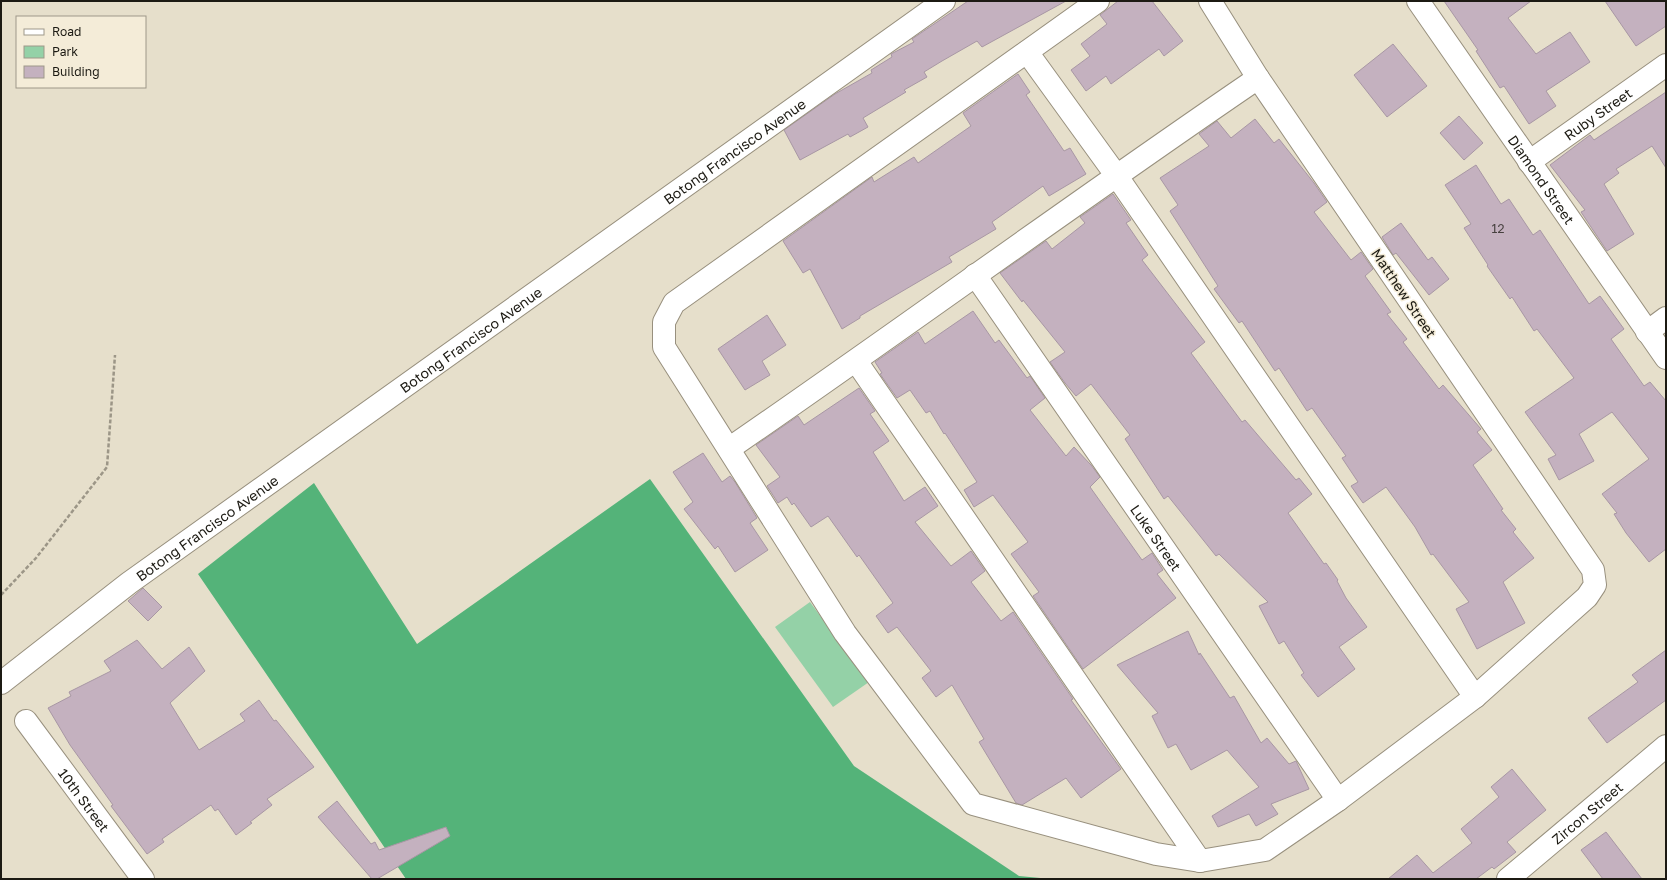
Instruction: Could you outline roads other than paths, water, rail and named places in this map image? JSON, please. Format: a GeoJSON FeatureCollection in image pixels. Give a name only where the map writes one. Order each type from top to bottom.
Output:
{"type":"FeatureCollection","features":[{"type":"Feature","properties":{"kind":"street","name":"Botong Francisco Avenue"},"geometry":{"type":"LineString","coordinates":[[1,683],[136,578],[944,1]]}},
{"type":"Feature","properties":{"kind":"street"},"geometry":{"type":"LineString","coordinates":[[1027,52],[1116,175],[1475,697],[1338,800],[1265,850],[1200,861],[1156,854],[973,804],[845,633],[730,448],[664,347],[664,322],[674,303],[1098,1]]}},
{"type":"Feature","properties":{"kind":"street","name":"Matthew Street"},"geometry":{"type":"LineString","coordinates":[[1210,1],[1258,78],[1592,570],[1595,585],[1587,597],[1475,697]]}},
{"type":"Feature","properties":{"kind":"street","name":"Diamond Street"},"geometry":{"type":"LineString","coordinates":[[1423,3],[1529,162],[1666,358]]}},
{"type":"Feature","properties":{"kind":"street","name":"Ruby Street"},"geometry":{"type":"LineString","coordinates":[[1529,162],[1666,65]]}},
{"type":"Feature","properties":{"kind":"street"},"geometry":{"type":"LineString","coordinates":[[730,448],[1116,175],[1258,78]]}},
{"type":"Feature","properties":{"kind":"street","name":"Luke Street"},"geometry":{"type":"LineString","coordinates":[[975,275],[1338,800]]}},
{"type":"Feature","properties":{"kind":"street"},"geometry":{"type":"LineString","coordinates":[[1647,332],[1666,318]]}},
{"type":"Feature","properties":{"kind":"street"},"geometry":{"type":"LineString","coordinates":[[856,360],[1200,861]]}},
{"type":"Feature","properties":{"kind":"street","name":"10th Street"},"geometry":{"type":"LineString","coordinates":[[26,721],[142,879]]}},
{"type":"Feature","properties":{"kind":"street","name":"Zircon Street"},"geometry":{"type":"LineString","coordinates":[[1508,879],[1666,746]]}}]}
